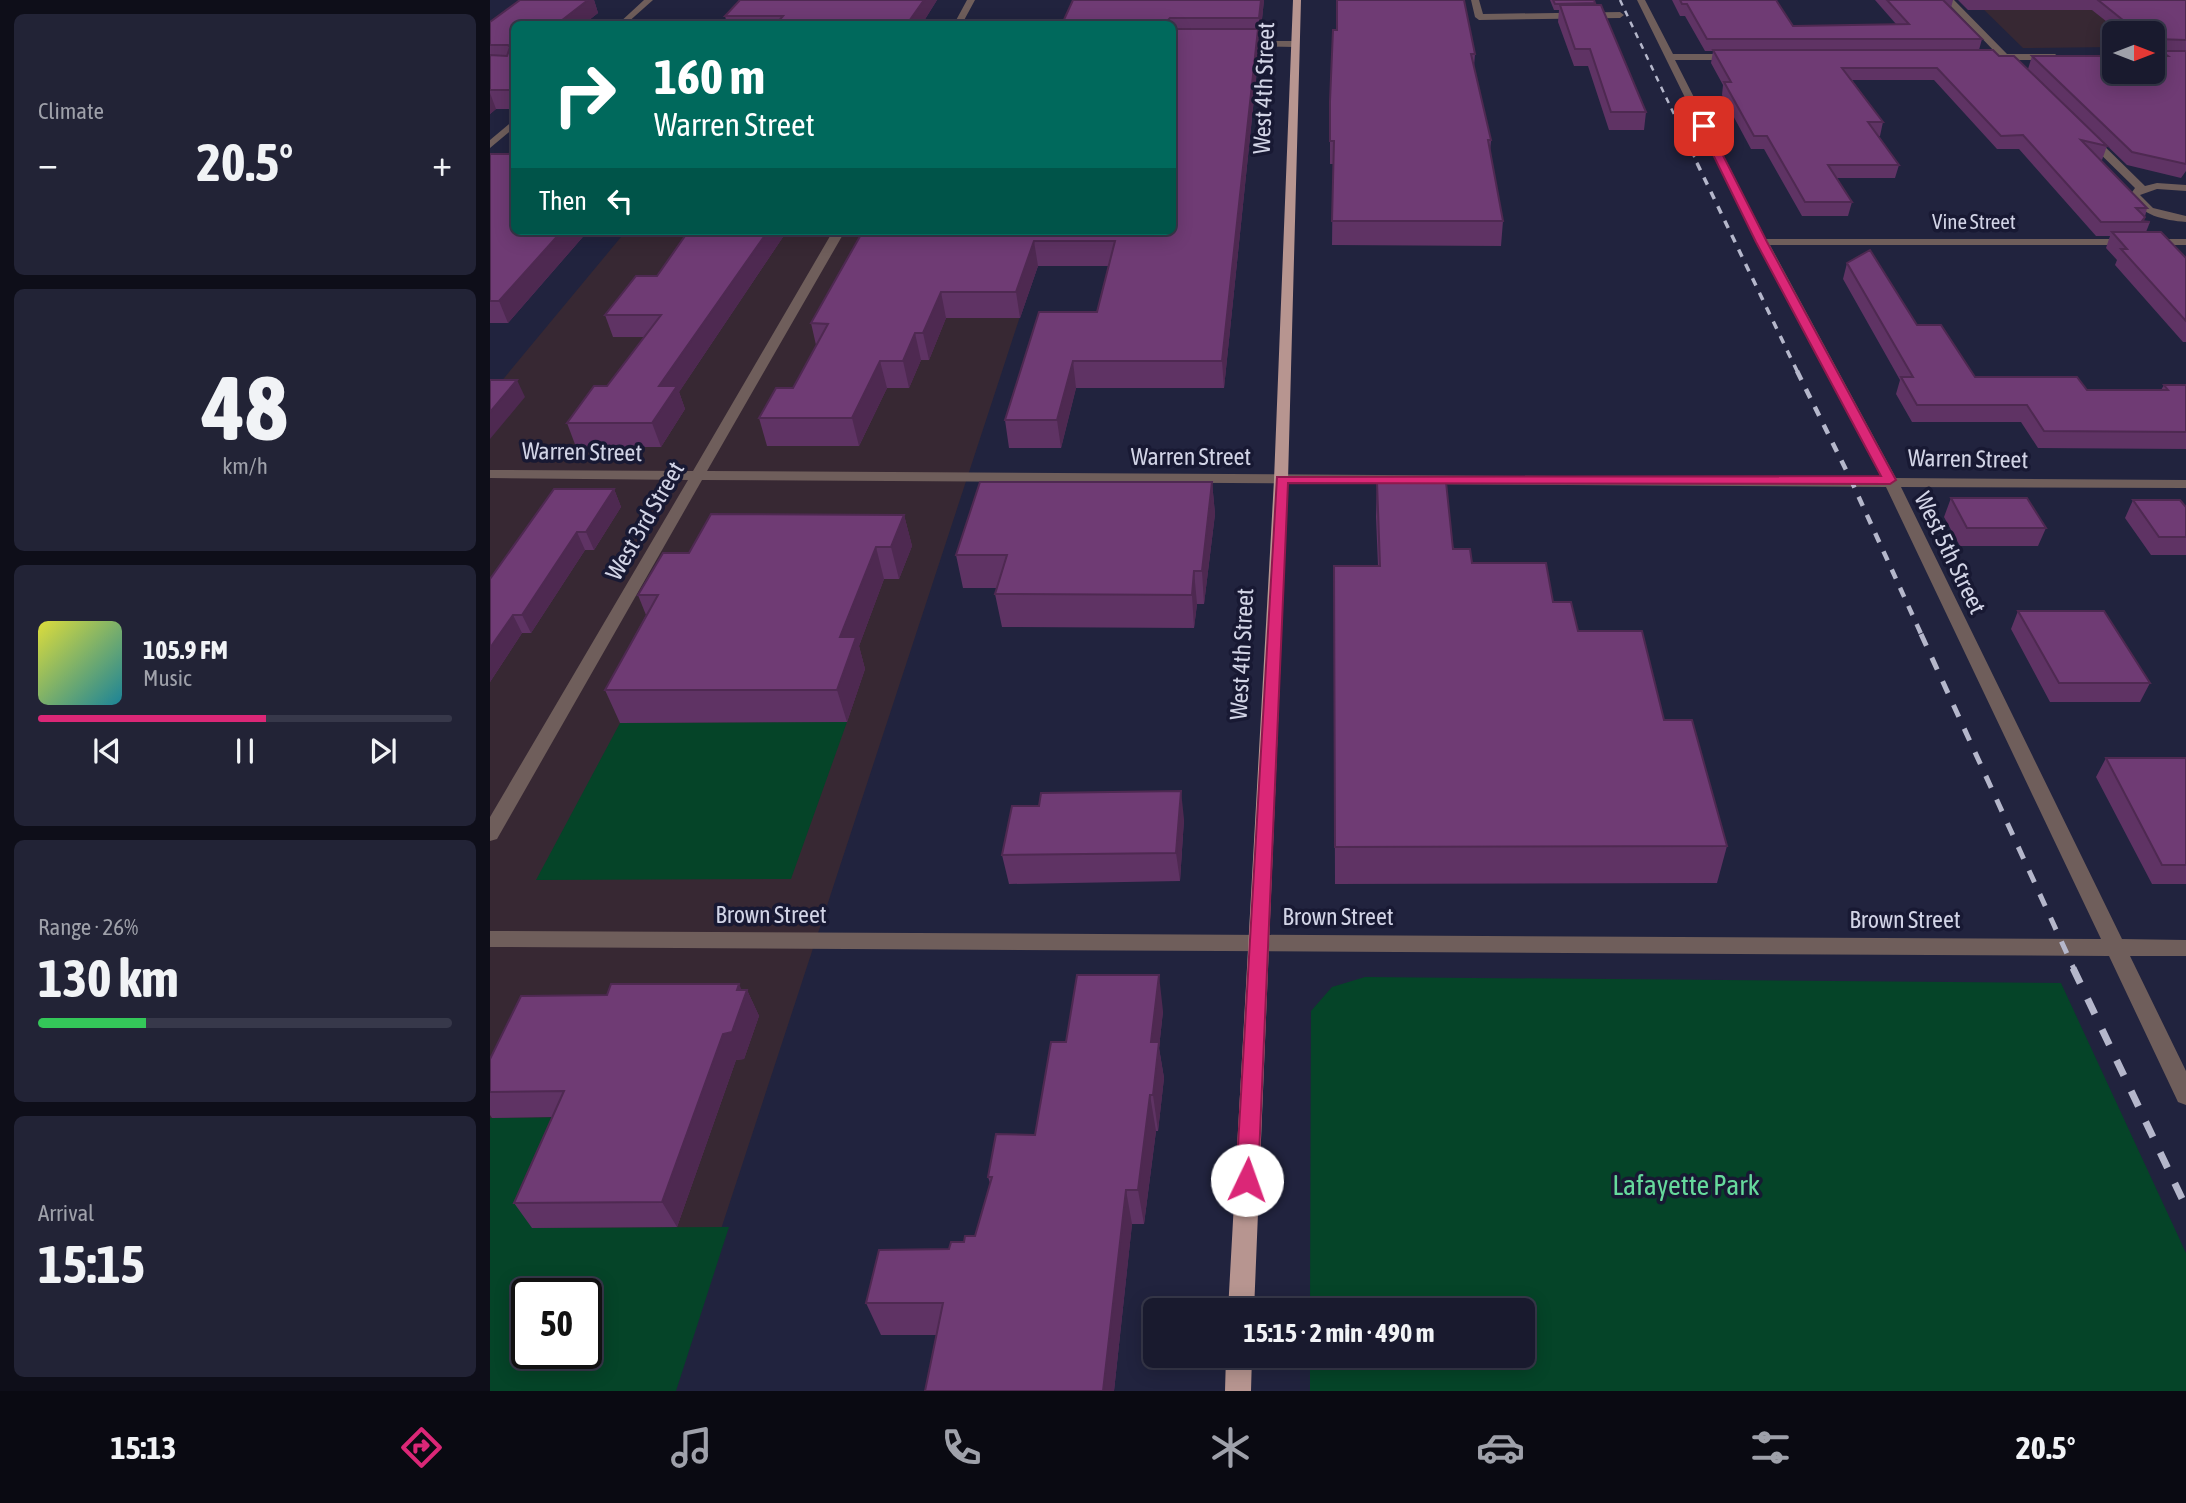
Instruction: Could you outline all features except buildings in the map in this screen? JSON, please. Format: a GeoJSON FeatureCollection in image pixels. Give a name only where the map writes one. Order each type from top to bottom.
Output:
{"type":"FeatureCollection","features":[{"type":"Feature","properties":{"kind":"main road","name":"West 4th Street"},"geometry":{"type":"LineString","coordinates":[[1242,1298],[1281,480],[1297,0]]}},
{"type":"Feature","properties":{"kind":"main road"},"geometry":{"type":"LineString","coordinates":[[1238,1391],[1239,1368]]}},
{"type":"Feature","properties":{"kind":"street"},"geometry":{"type":"LineString","coordinates":[[625,21],[649,0]]}},
{"type":"Feature","properties":{"kind":"street"},"geometry":{"type":"LineString","coordinates":[[960,21],[971,0]]}},
{"type":"Feature","properties":{"kind":"street"},"geometry":{"type":"LineString","coordinates":[[1475,0],[1479,17],[1620,15]]}},
{"type":"Feature","properties":{"kind":"street","name":"West 5th Street"},"geometry":{"type":"LineString","coordinates":[[1641,0],[1762,242],[1890,480],[2186,1095]]}},
{"type":"Feature","properties":{"kind":"street"},"geometry":{"type":"LineString","coordinates":[[1949,0],[2015,66]]}},
{"type":"Feature","properties":{"kind":"street"},"geometry":{"type":"LineString","coordinates":[[1227,44],[1295,44]]}},
{"type":"Feature","properties":{"kind":"street"},"geometry":{"type":"LineString","coordinates":[[1670,57],[1749,57]]}},
{"type":"Feature","properties":{"kind":"street"},"geometry":{"type":"LineString","coordinates":[[1978,57],[2060,57]]}},
{"type":"Feature","properties":{"kind":"street"},"geometry":{"type":"LineString","coordinates":[[490,145],[511,126]]}},
{"type":"Feature","properties":{"kind":"street"},"geometry":{"type":"LineString","coordinates":[[2081,130],[2141,189]]}},
{"type":"Feature","properties":{"kind":"street"},"geometry":{"type":"LineString","coordinates":[[2186,188],[2157,186],[2141,189],[2135,195],[2142,206],[2186,219]]}},
{"type":"Feature","properties":{"kind":"street"},"geometry":{"type":"LineString","coordinates":[[2173,217],[2186,231]]}},
{"type":"Feature","properties":{"kind":"street","name":"West 3rd Street"},"geometry":{"type":"LineString","coordinates":[[490,834],[837,235]]}},
{"type":"Feature","properties":{"kind":"street","name":"Vine Street"},"geometry":{"type":"LineString","coordinates":[[1762,242],[2186,242]]}},
{"type":"Feature","properties":{"kind":"street","name":"Warren Street"},"geometry":{"type":"LineString","coordinates":[[490,474],[1281,480],[1890,480],[2186,484]]}},
{"type":"Feature","properties":{"kind":"street","name":"Brown Street"},"geometry":{"type":"LineString","coordinates":[[490,939],[2186,948]]}},
{"type":"Feature","properties":{"kind":"shaded area"},"geometry":{"type":"Polygon","coordinates":[[[1974,0],[2106,0],[2132,21],[2102,21],[2102,47],[2023,48],[1974,0]]]}},
{"type":"Feature","properties":{"kind":"shaded area"},"geometry":{"type":"Polygon","coordinates":[[[623,235],[1047,235],[668,1391],[490,1391],[490,395],[623,235]]]}},
{"type":"Feature","properties":{"kind":"green space"},"geometry":{"type":"Polygon","coordinates":[[[847,722],[791,879],[536,880],[620,723],[847,722]]]}},
{"type":"Feature","properties":{"kind":"green space","name":"Lafayette Park"},"geometry":{"type":"Polygon","coordinates":[[[1365,977],[2061,983],[2186,1253],[2186,1391],[1310,1391],[1310,1368],[1535,1368],[1535,1298],[1310,1298],[1311,1011],[1332,987],[1365,977]]]}},
{"type":"Feature","properties":{"kind":"green space"},"geometry":{"type":"Polygon","coordinates":[[[580,1117],[533,1228],[729,1227],[676,1391],[490,1391],[490,1118],[580,1117]]]}},
{"type":"Feature","properties":{"kind":"railway"},"geometry":{"type":"LineString","coordinates":[[1620,0],[1698,165]]}},
{"type":"Feature","properties":{"kind":"railway"},"geometry":{"type":"LineString","coordinates":[[1697,163],[1798,373]]}},
{"type":"Feature","properties":{"kind":"railway"},"geometry":{"type":"LineString","coordinates":[[1797,371],[1851,480],[1922,636]]}},
{"type":"Feature","properties":{"kind":"railway"},"geometry":{"type":"LineString","coordinates":[[1921,634],[2074,969]]}},
{"type":"Feature","properties":{"kind":"railway"},"geometry":{"type":"LineString","coordinates":[[2073,968],[2186,1207]]}},
{"type":"Feature","properties":{"kind":"route"},"geometry":{"type":"LineString","coordinates":[[1247,1180],[1281,480],[1890,480],[1762,242],[1704,126]]}}]}
